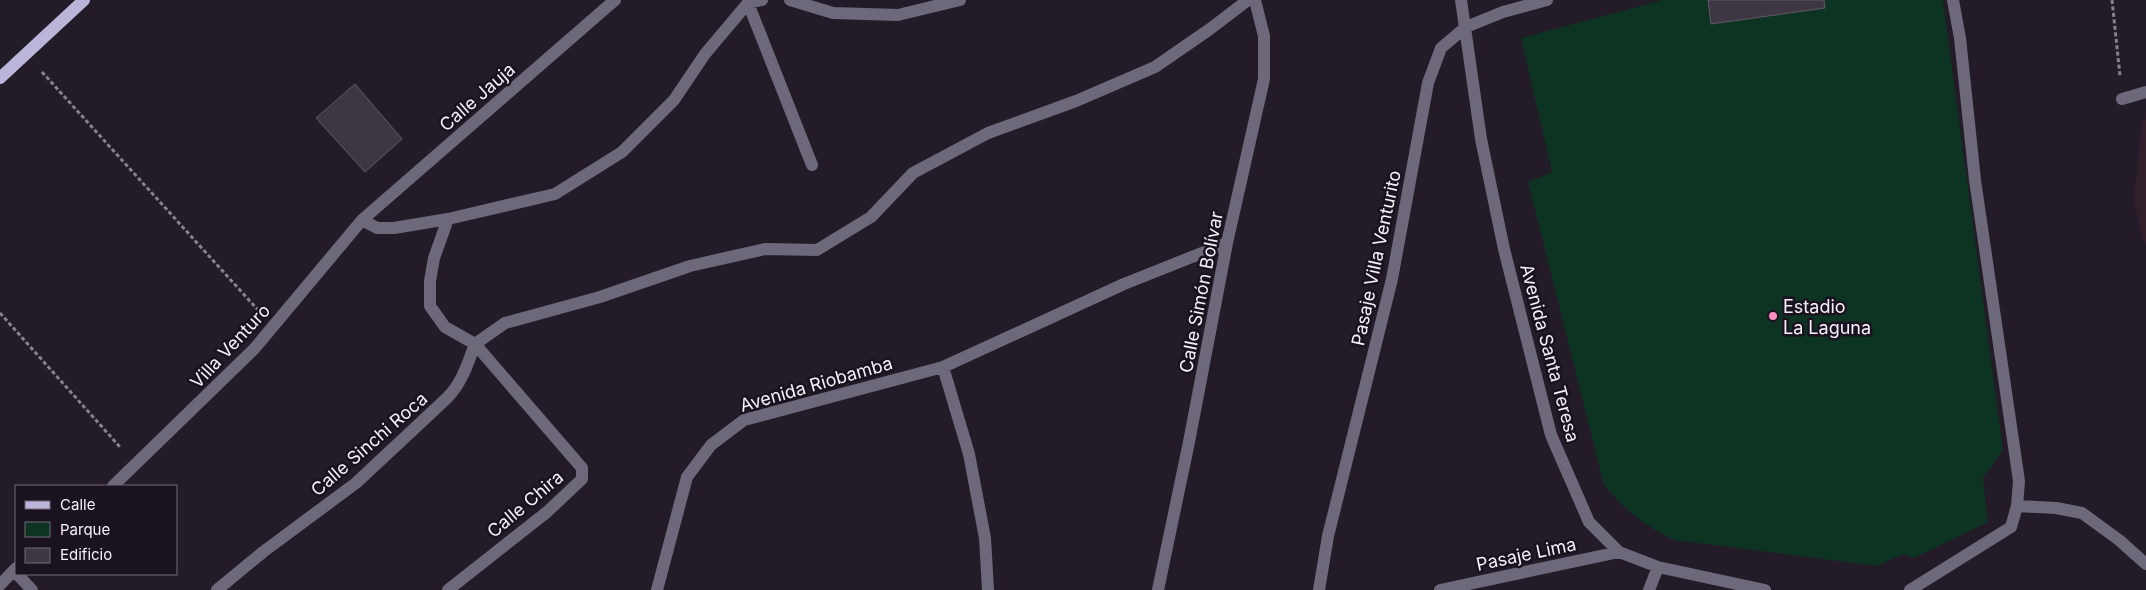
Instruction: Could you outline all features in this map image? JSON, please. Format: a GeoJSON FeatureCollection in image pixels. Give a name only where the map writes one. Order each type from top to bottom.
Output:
{"type":"FeatureCollection","features":[{"type":"Feature","properties":{"kind":"main road"},"geometry":{"type":"LineString","coordinates":[[0,78],[84,0]]}},
{"type":"Feature","properties":{"kind":"street","name":"Calle Jauja"},"geometry":{"type":"LineString","coordinates":[[362,220],[615,0]]}},
{"type":"Feature","properties":{"kind":"street"},"geometry":{"type":"LineString","coordinates":[[362,220],[377,228],[394,228],[448,220],[554,194],[622,152],[674,100],[705,54],[748,3],[762,0]]}},
{"type":"Feature","properties":{"kind":"street"},"geometry":{"type":"LineString","coordinates":[[790,0],[833,13],[898,15],[960,0]]}},
{"type":"Feature","properties":{"kind":"street"},"geometry":{"type":"LineString","coordinates":[[448,220],[434,258],[430,280],[430,306],[445,327],[476,344],[506,323],[600,297],[690,266],[765,249],[817,250],[870,217],[913,174],[988,133],[1076,101],[1155,67],[1210,30],[1248,0]]}},
{"type":"Feature","properties":{"kind":"street","name":"Calle Simón Bolívar"},"geometry":{"type":"LineString","coordinates":[[1158,590],[1189,442],[1227,243],[1264,79],[1264,36],[1255,0]]}},
{"type":"Feature","properties":{"kind":"street","name":"Avenida Santa Teresa"},"geometry":{"type":"LineString","coordinates":[[1462,0],[1481,139],[1504,250],[1551,435],[1589,522],[1619,552],[1658,567],[1765,590]]}},
{"type":"Feature","properties":{"kind":"street","name":"Pasaje Villa Venturito"},"geometry":{"type":"LineString","coordinates":[[1319,590],[1328,536],[1392,279],[1428,83],[1441,48],[1466,27],[1503,12],[1547,0]]}},
{"type":"Feature","properties":{"kind":"street"},"geometry":{"type":"LineString","coordinates":[[1910,590],[2011,526],[2017,506],[2019,481],[1975,180],[1960,38],[1954,0]]}},
{"type":"Feature","properties":{"kind":"street"},"geometry":{"type":"LineString","coordinates":[[748,3],[812,165]]}},
{"type":"Feature","properties":{"kind":"street"},"geometry":{"type":"LineString","coordinates":[[2122,99],[2146,92]]}},
{"type":"Feature","properties":{"kind":"street","name":"Villa Venturo"},"geometry":{"type":"LineString","coordinates":[[114,485],[255,348],[362,220]]}},
{"type":"Feature","properties":{"kind":"street","name":"Avenida Riobamba"},"geometry":{"type":"LineString","coordinates":[[657,590],[687,477],[711,445],[744,420],[943,367],[1124,284],[1227,243]]}},
{"type":"Feature","properties":{"kind":"street","name":"Calle Sinchi Roca"},"geometry":{"type":"LineString","coordinates":[[217,590],[263,552],[356,483],[447,398],[461,379],[476,344]]}},
{"type":"Feature","properties":{"kind":"street","name":"Calle Chira"},"geometry":{"type":"LineString","coordinates":[[448,590],[547,512],[582,479],[582,468],[476,344]]}},
{"type":"Feature","properties":{"kind":"street"},"geometry":{"type":"LineString","coordinates":[[943,367],[971,463],[985,538],[988,590]]}},
{"type":"Feature","properties":{"kind":"street"},"geometry":{"type":"LineString","coordinates":[[2017,506],[2056,508],[2082,513],[2119,540],[2146,564]]}},
{"type":"Feature","properties":{"kind":"street","name":"Pasaje Lima"},"geometry":{"type":"LineString","coordinates":[[1440,590],[1619,552]]}},
{"type":"Feature","properties":{"kind":"street"},"geometry":{"type":"LineString","coordinates":[[1649,590],[1658,567]]}},
{"type":"Feature","properties":{"kind":"street"},"geometry":{"type":"LineString","coordinates":[[0,585],[15,572]]}},
{"type":"Feature","properties":{"kind":"street"},"geometry":{"type":"LineString","coordinates":[[19,575],[32,590]]}},
{"type":"Feature","properties":{"kind":"path"},"geometry":{"type":"LineString","coordinates":[[2112,0],[2122,99]]}},
{"type":"Feature","properties":{"kind":"path"},"geometry":{"type":"LineString","coordinates":[[26,54],[273,327]]}},
{"type":"Feature","properties":{"kind":"path"},"geometry":{"type":"LineString","coordinates":[[0,313],[136,465]]}},
{"type":"Feature","properties":{"kind":"shaded area"},"geometry":{"type":"Polygon","coordinates":[[[2146,119],[2146,244],[2142,239],[2134,200],[2142,121],[2146,119]]]}},
{"type":"Feature","properties":{"kind":"green space","name":"Estadio La Laguna"},"geometry":{"type":"Polygon","coordinates":[[[1663,0],[1943,0],[2003,450],[1983,478],[1988,522],[1914,558],[1903,554],[1877,566],[1674,540],[1636,517],[1604,485],[1528,182],[1552,172],[1521,38],[1663,0]]]}},
{"type":"Feature","properties":{"kind":"building"},"geometry":{"type":"Polygon","coordinates":[[[1708,0],[1824,0],[1825,8],[1711,24],[1708,0]]]}},
{"type":"Feature","properties":{"kind":"building"},"geometry":{"type":"Polygon","coordinates":[[[355,84],[402,139],[365,172],[316,118],[355,84]]]}},
{"type":"Feature","properties":{"kind":"place","name":"Estadio La Laguna"},"geometry":{"type":"Point","coordinates":[1773,316]}}]}
